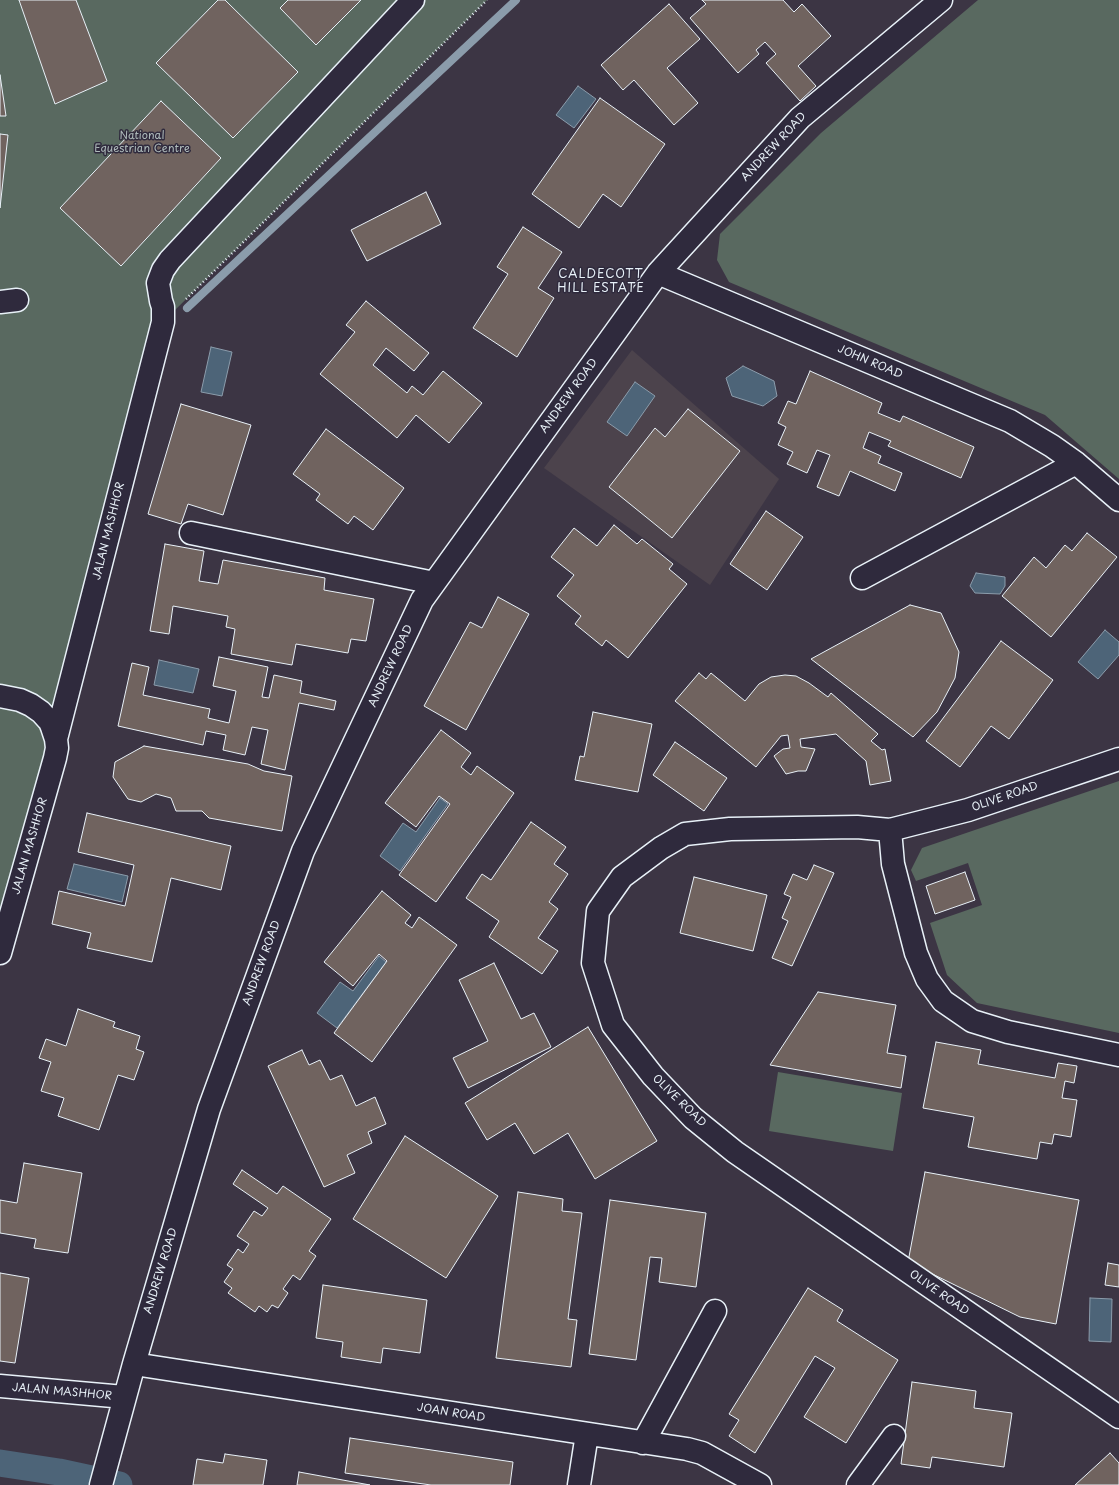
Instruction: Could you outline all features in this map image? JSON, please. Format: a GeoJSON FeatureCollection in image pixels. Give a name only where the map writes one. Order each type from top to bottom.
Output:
{"type":"FeatureCollection","features":[{"type":"Feature","properties":{"kind":"street","name":"JALAN MASHHOR"},"geometry":{"type":"LineString","coordinates":[[0,953],[55,758],[56,739],[163,322],[163,307],[158,283],[163,270],[170,260],[413,0]]}},
{"type":"Feature","properties":{"kind":"street","name":"ANDREW ROAD"},"geometry":{"type":"LineString","coordinates":[[101,1485],[124,1397],[209,1109],[303,851],[422,601],[658,273],[800,118],[941,0]]}},
{"type":"Feature","properties":{"kind":"street","name":"JOHN ROAD"},"geometry":{"type":"LineString","coordinates":[[658,273],[1010,421],[1052,446],[1076,463],[1119,500]]}},
{"type":"Feature","properties":{"kind":"street"},"geometry":{"type":"LineString","coordinates":[[862,578],[1076,463]]}},
{"type":"Feature","properties":{"kind":"street"},"geometry":{"type":"LineString","coordinates":[[191,533],[434,584]]}},
{"type":"Feature","properties":{"kind":"street","name":"JALAN MASHHOR"},"geometry":{"type":"LineString","coordinates":[[0,696],[20,700],[32,705],[50,722],[56,739]]}},
{"type":"Feature","properties":{"kind":"street","name":"OLIVE ROAD"},"geometry":{"type":"LineString","coordinates":[[1119,759],[968,810],[890,830],[857,827],[730,829],[685,834],[661,848],[622,877],[598,911],[593,963],[613,1025],[653,1076],[693,1118],[735,1152],[1119,1417]]}},
{"type":"Feature","properties":{"kind":"street"},"geometry":{"type":"LineString","coordinates":[[890,830],[893,864],[916,953],[927,979],[943,1001],[972,1021],[1008,1032],[1119,1055]]}},
{"type":"Feature","properties":{"kind":"street"},"geometry":{"type":"LineString","coordinates":[[643,1443],[715,1311]]}},
{"type":"Feature","properties":{"kind":"street","name":"JOAN ROAD"},"geometry":{"type":"LineString","coordinates":[[134,1364],[687,1449],[702,1453],[760,1485]]}},
{"type":"Feature","properties":{"kind":"street","name":"JALAN MASHHOR"},"geometry":{"type":"LineString","coordinates":[[0,1386],[124,1397]]}},
{"type":"Feature","properties":{"kind":"street"},"geometry":{"type":"LineString","coordinates":[[579,1485],[587,1434]]}},
{"type":"Feature","properties":{"kind":"street"},"geometry":{"type":"LineString","coordinates":[[858,1485],[894,1436]]}},
{"type":"Feature","properties":{"kind":"path"},"geometry":{"type":"LineString","coordinates":[[163,322],[487,0]]}},
{"type":"Feature","properties":{"kind":"shaded area"},"geometry":{"type":"Polygon","coordinates":[[[632,350],[779,479],[710,585],[544,468],[632,350]]]}},
{"type":"Feature","properties":{"kind":"green space","name":"National Equestrian Centre"},"geometry":{"type":"Polygon","coordinates":[[[0,0],[487,0],[163,322],[0,951],[0,0]]]}},
{"type":"Feature","properties":{"kind":"green space"},"geometry":{"type":"Polygon","coordinates":[[[978,0],[1119,0],[1119,479],[1045,415],[729,282],[717,260],[720,234],[821,133],[978,0]]]}},
{"type":"Feature","properties":{"kind":"green space"},"geometry":{"type":"Polygon","coordinates":[[[1119,781],[1119,1033],[977,1003],[947,975],[930,923],[982,905],[968,863],[916,881],[911,870],[922,848],[1119,781]]]}},
{"type":"Feature","properties":{"kind":"green space"},"geometry":{"type":"Polygon","coordinates":[[[778,1072],[902,1093],[893,1151],[769,1131],[778,1072]]]}},
{"type":"Feature","properties":{"kind":"water"},"geometry":{"type":"Polygon","coordinates":[[[578,86],[596,99],[574,128],[556,115],[578,86]]]}},
{"type":"Feature","properties":{"kind":"water"},"geometry":{"type":"Polygon","coordinates":[[[211,347],[232,352],[222,396],[201,392],[211,347]]]}},
{"type":"Feature","properties":{"kind":"water"},"geometry":{"type":"Polygon","coordinates":[[[743,366],[774,381],[777,396],[763,406],[732,396],[726,378],[743,366]]]}},
{"type":"Feature","properties":{"kind":"water"},"geometry":{"type":"Polygon","coordinates":[[[635,382],[655,396],[627,436],[607,422],[635,382]]]}},
{"type":"Feature","properties":{"kind":"water"},"geometry":{"type":"Polygon","coordinates":[[[976,573],[1005,577],[1005,586],[1000,594],[975,593],[970,586],[976,573]]]}},
{"type":"Feature","properties":{"kind":"water"},"geometry":{"type":"Polygon","coordinates":[[[1105,630],[1119,642],[1119,655],[1098,679],[1078,662],[1105,630]]]}},
{"type":"Feature","properties":{"kind":"water"},"geometry":{"type":"Polygon","coordinates":[[[159,660],[199,669],[193,693],[154,685],[159,660]]]}},
{"type":"Feature","properties":{"kind":"water"},"geometry":{"type":"Polygon","coordinates":[[[440,798],[448,804],[400,871],[380,856],[403,823],[416,832],[440,798]]]}},
{"type":"Feature","properties":{"kind":"water"},"geometry":{"type":"Polygon","coordinates":[[[74,864],[128,876],[122,902],[67,889],[74,864]]]}},
{"type":"Feature","properties":{"kind":"water"},"geometry":{"type":"Polygon","coordinates":[[[379,956],[386,962],[337,1028],[317,1013],[340,982],[353,991],[379,956]]]}},
{"type":"Feature","properties":{"kind":"water"},"geometry":{"type":"Polygon","coordinates":[[[1090,1298],[1112,1299],[1111,1342],[1089,1341],[1090,1298]]]}},
{"type":"Feature","properties":{"kind":"building"},"geometry":{"type":"Polygon","coordinates":[[[19,0],[76,0],[107,81],[55,104],[19,0]]]}},
{"type":"Feature","properties":{"kind":"building"},"geometry":{"type":"Polygon","coordinates":[[[218,0],[225,0],[298,72],[233,138],[156,63],[218,0]]]}},
{"type":"Feature","properties":{"kind":"building"},"geometry":{"type":"Polygon","coordinates":[[[288,0],[361,0],[316,45],[280,8],[288,0]]]}},
{"type":"Feature","properties":{"kind":"building"},"geometry":{"type":"Polygon","coordinates":[[[702,0],[783,0],[794,12],[802,4],[831,36],[798,66],[816,86],[800,101],[766,63],[776,54],[765,42],[756,50],[759,54],[738,73],[690,18],[706,4],[702,0]]]}},
{"type":"Feature","properties":{"kind":"building"},"geometry":{"type":"Polygon","coordinates":[[[669,4],[700,39],[667,68],[698,103],[674,125],[634,80],[623,90],[601,65],[669,4]]]}},
{"type":"Feature","properties":{"kind":"building"},"geometry":{"type":"Polygon","coordinates":[[[0,75],[6,116],[0,116],[0,75]]]}},
{"type":"Feature","properties":{"kind":"building"},"geometry":{"type":"Polygon","coordinates":[[[600,98],[665,144],[621,207],[603,194],[579,228],[532,194],[600,98]]]}},
{"type":"Feature","properties":{"kind":"building"},"geometry":{"type":"Polygon","coordinates":[[[161,101],[221,158],[121,266],[60,208],[161,101]]]}},
{"type":"Feature","properties":{"kind":"building"},"geometry":{"type":"Polygon","coordinates":[[[0,134],[8,135],[0,208],[0,134]]]}},
{"type":"Feature","properties":{"kind":"building"},"geometry":{"type":"Polygon","coordinates":[[[426,192],[441,224],[367,261],[351,230],[426,192]]]}},
{"type":"Feature","properties":{"kind":"building"},"geometry":{"type":"Polygon","coordinates":[[[523,227],[562,252],[538,288],[554,298],[517,357],[473,328],[508,274],[497,267],[523,227]]]}},
{"type":"Feature","properties":{"kind":"building"},"geometry":{"type":"Polygon","coordinates":[[[366,301],[429,353],[414,371],[386,348],[373,365],[407,393],[412,386],[423,395],[443,371],[482,403],[449,443],[416,415],[397,438],[320,374],[355,332],[346,325],[366,301]]]}},
{"type":"Feature","properties":{"kind":"building"},"geometry":{"type":"Polygon","coordinates":[[[810,371],[882,403],[878,413],[900,422],[903,416],[974,447],[961,478],[888,446],[891,441],[869,432],[863,448],[881,456],[878,463],[902,473],[895,491],[850,471],[839,496],[817,487],[830,455],[817,450],[807,473],[787,464],[793,452],[778,445],[786,427],[778,423],[788,401],[796,404],[810,371]]]}},
{"type":"Feature","properties":{"kind":"building"},"geometry":{"type":"Polygon","coordinates":[[[181,404],[251,425],[223,515],[188,504],[181,524],[148,514],[181,404]]]}},
{"type":"Feature","properties":{"kind":"building"},"geometry":{"type":"Polygon","coordinates":[[[688,409],[740,451],[672,538],[609,487],[655,428],[665,437],[688,409]]]}},
{"type":"Feature","properties":{"kind":"building"},"geometry":{"type":"Polygon","coordinates":[[[326,429],[404,488],[373,530],[354,516],[348,524],[316,500],[320,494],[293,474],[326,429]]]}},
{"type":"Feature","properties":{"kind":"building"},"geometry":{"type":"Polygon","coordinates":[[[766,511],[803,537],[767,590],[730,564],[766,511]]]}},
{"type":"Feature","properties":{"kind":"building"},"geometry":{"type":"Polygon","coordinates":[[[614,525],[637,544],[642,539],[673,564],[669,569],[687,584],[628,658],[606,640],[602,646],[575,624],[581,616],[557,596],[574,575],[551,557],[574,528],[597,546],[614,525]]]}},
{"type":"Feature","properties":{"kind":"building"},"geometry":{"type":"Polygon","coordinates":[[[1087,533],[1117,557],[1051,637],[1002,596],[1034,557],[1046,568],[1065,545],[1072,551],[1087,533]]]}},
{"type":"Feature","properties":{"kind":"building"},"geometry":{"type":"Polygon","coordinates":[[[165,544],[204,551],[199,581],[218,584],[223,560],[325,578],[324,590],[374,599],[366,641],[351,639],[348,653],[296,644],[292,665],[231,654],[235,629],[226,627],[228,616],[173,606],[169,634],[150,631],[165,544]]]}},
{"type":"Feature","properties":{"kind":"building"},"geometry":{"type":"Polygon","coordinates":[[[498,597],[529,614],[466,730],[424,706],[470,622],[482,628],[498,597]]]}},
{"type":"Feature","properties":{"kind":"building"},"geometry":{"type":"Polygon","coordinates":[[[910,605],[941,613],[959,652],[955,678],[937,712],[913,737],[811,659],[910,605]]]}},
{"type":"Feature","properties":{"kind":"building"},"geometry":{"type":"Polygon","coordinates":[[[1001,641],[1053,680],[1009,739],[991,726],[960,767],[926,741],[1001,641]]]}},
{"type":"Feature","properties":{"kind":"building"},"geometry":{"type":"Polygon","coordinates":[[[219,657],[268,667],[262,697],[269,698],[274,675],[302,681],[300,693],[336,701],[334,710],[299,703],[285,770],[261,764],[268,730],[252,727],[245,755],[223,750],[226,735],[206,731],[203,745],[118,726],[132,663],[149,667],[143,695],[210,709],[208,718],[229,723],[236,691],[213,686],[219,657]]]}},
{"type":"Feature","properties":{"kind":"building"},"geometry":{"type":"Polygon","coordinates":[[[699,673],[706,679],[711,673],[745,701],[759,684],[771,677],[785,675],[796,676],[809,683],[828,697],[831,693],[878,734],[871,741],[882,750],[885,749],[891,781],[870,785],[866,761],[836,734],[800,739],[801,747],[815,749],[806,771],[786,774],[774,756],[783,749],[790,748],[788,735],[781,736],[756,767],[675,701],[699,673]]]}},
{"type":"Feature","properties":{"kind":"building"},"geometry":{"type":"Polygon","coordinates":[[[593,712],[652,724],[638,792],[575,780],[580,756],[584,757],[593,712]]]}},
{"type":"Feature","properties":{"kind":"building"},"geometry":{"type":"Polygon","coordinates":[[[441,730],[471,753],[461,767],[471,775],[477,766],[514,793],[436,902],[399,875],[450,804],[439,796],[416,827],[385,803],[441,730]]]}},
{"type":"Feature","properties":{"kind":"building"},"geometry":{"type":"Polygon","coordinates":[[[675,742],[727,778],[704,811],[653,775],[675,742]]]}},
{"type":"Feature","properties":{"kind":"building"},"geometry":{"type":"Polygon","coordinates":[[[144,746],[248,764],[264,771],[292,776],[282,831],[209,818],[202,811],[176,811],[171,798],[156,794],[141,802],[128,799],[113,777],[115,762],[144,746]]]}},
{"type":"Feature","properties":{"kind":"building"},"geometry":{"type":"Polygon","coordinates":[[[87,813],[231,846],[221,890],[171,878],[152,962],[87,948],[91,933],[52,924],[59,891],[125,906],[134,865],[78,852],[87,813]]]}},
{"type":"Feature","properties":{"kind":"building"},"geometry":{"type":"Polygon","coordinates":[[[531,822],[566,847],[554,864],[568,874],[549,902],[558,909],[538,938],[558,951],[542,974],[489,937],[499,921],[466,898],[482,874],[491,880],[531,822]]]}},
{"type":"Feature","properties":{"kind":"building"},"geometry":{"type":"Polygon","coordinates":[[[814,865],[834,873],[792,966],[772,958],[788,921],[782,918],[791,897],[784,894],[793,874],[807,880],[814,865]]]}},
{"type":"Feature","properties":{"kind":"building"},"geometry":{"type":"Polygon","coordinates":[[[965,872],[975,900],[935,914],[926,886],[965,872]]]}},
{"type":"Feature","properties":{"kind":"building"},"geometry":{"type":"Polygon","coordinates":[[[694,877],[767,895],[753,951],[680,933],[694,877]]]}},
{"type":"Feature","properties":{"kind":"building"},"geometry":{"type":"Polygon","coordinates":[[[382,891],[411,915],[405,923],[412,928],[419,917],[457,945],[372,1062],[334,1033],[387,961],[379,954],[353,986],[324,962],[382,891]]]}},
{"type":"Feature","properties":{"kind":"building"},"geometry":{"type":"Polygon","coordinates":[[[494,963],[521,1019],[534,1013],[551,1047],[468,1088],[453,1058],[488,1041],[459,980],[494,963]]]}},
{"type":"Feature","properties":{"kind":"building"},"geometry":{"type":"Polygon","coordinates":[[[818,992],[896,1005],[887,1053],[906,1056],[901,1088],[770,1065],[818,992]]]}},
{"type":"Feature","properties":{"kind":"building"},"geometry":{"type":"Polygon","coordinates":[[[78,1009],[115,1022],[113,1027],[140,1036],[136,1049],[144,1052],[134,1080],[118,1075],[99,1130],[58,1116],[64,1098],[41,1091],[51,1062],[39,1058],[46,1039],[66,1046],[78,1009]]]}},
{"type":"Feature","properties":{"kind":"building"},"geometry":{"type":"Polygon","coordinates":[[[588,1027],[657,1141],[595,1179],[568,1133],[534,1154],[515,1123],[487,1140],[465,1103],[588,1027]]]}},
{"type":"Feature","properties":{"kind":"building"},"geometry":{"type":"Polygon","coordinates":[[[936,1042],[981,1050],[978,1064],[1055,1078],[1058,1063],[1077,1066],[1074,1083],[1065,1081],[1062,1098],[1077,1100],[1071,1137],[1054,1134],[1052,1144],[1040,1142],[1037,1159],[968,1147],[974,1117],[923,1108],[936,1042]]]}},
{"type":"Feature","properties":{"kind":"building"},"geometry":{"type":"Polygon","coordinates":[[[302,1050],[309,1065],[320,1060],[330,1080],[342,1075],[356,1106],[375,1097],[386,1124],[368,1132],[372,1143],[347,1155],[355,1173],[324,1187],[268,1066],[302,1050]]]}},
{"type":"Feature","properties":{"kind":"building"},"geometry":{"type":"Polygon","coordinates":[[[405,1136],[498,1196],[446,1278],[353,1219],[405,1136]]]}},
{"type":"Feature","properties":{"kind":"building"},"geometry":{"type":"Polygon","coordinates":[[[24,1163],[82,1173],[68,1253],[34,1248],[36,1239],[0,1233],[0,1200],[17,1203],[24,1163]]]}},
{"type":"Feature","properties":{"kind":"building"},"geometry":{"type":"Polygon","coordinates":[[[242,1170],[277,1194],[283,1186],[331,1219],[309,1251],[316,1256],[300,1280],[293,1275],[283,1289],[288,1293],[278,1308],[272,1305],[267,1312],[259,1306],[255,1312],[228,1293],[232,1288],[224,1282],[233,1269],[227,1265],[238,1249],[243,1253],[249,1244],[237,1236],[254,1211],[262,1216],[268,1208],[233,1184],[242,1170]]]}},
{"type":"Feature","properties":{"kind":"building"},"geometry":{"type":"Polygon","coordinates":[[[925,1172],[1079,1200],[1056,1324],[1020,1317],[908,1262],[925,1172]]]}},
{"type":"Feature","properties":{"kind":"building"},"geometry":{"type":"Polygon","coordinates":[[[518,1192],[563,1199],[562,1211],[582,1213],[568,1319],[577,1320],[571,1367],[496,1358],[518,1192]]]}},
{"type":"Feature","properties":{"kind":"building"},"geometry":{"type":"Polygon","coordinates":[[[610,1200],[706,1213],[696,1287],[659,1282],[662,1258],[650,1257],[636,1360],[589,1354],[610,1200]]]}},
{"type":"Feature","properties":{"kind":"building"},"geometry":{"type":"Polygon","coordinates":[[[1108,1263],[1119,1265],[1119,1287],[1105,1285],[1108,1263]]]}},
{"type":"Feature","properties":{"kind":"building"},"geometry":{"type":"Polygon","coordinates":[[[0,1273],[29,1278],[15,1363],[0,1361],[0,1273]]]}},
{"type":"Feature","properties":{"kind":"building"},"geometry":{"type":"Polygon","coordinates":[[[323,1285],[427,1300],[420,1353],[383,1348],[381,1363],[341,1357],[343,1342],[316,1338],[323,1285]]]}},
{"type":"Feature","properties":{"kind":"building"},"geometry":{"type":"Polygon","coordinates":[[[808,1288],[843,1310],[837,1321],[898,1360],[846,1443],[804,1417],[835,1368],[815,1356],[755,1453],[729,1436],[739,1420],[729,1414],[808,1288]]]}},
{"type":"Feature","properties":{"kind":"building"},"geometry":{"type":"Polygon","coordinates":[[[912,1382],[976,1391],[974,1408],[1012,1413],[1004,1467],[932,1457],[930,1468],[901,1464],[912,1382]]]}},
{"type":"Feature","properties":{"kind":"building"},"geometry":{"type":"Polygon","coordinates":[[[350,1438],[513,1462],[510,1485],[431,1485],[345,1473],[350,1438]]]}},
{"type":"Feature","properties":{"kind":"building"},"geometry":{"type":"Polygon","coordinates":[[[1110,1453],[1119,1463],[1119,1485],[1075,1485],[1110,1453]]]}},
{"type":"Feature","properties":{"kind":"building"},"geometry":{"type":"Polygon","coordinates":[[[225,1454],[267,1460],[263,1485],[193,1485],[197,1459],[223,1463],[225,1454]]]}},
{"type":"Feature","properties":{"kind":"building"},"geometry":{"type":"Polygon","coordinates":[[[299,1472],[370,1485],[297,1485],[299,1472]]]}},
{"type":"Feature","properties":{"kind":"waterway"},"geometry":{"type":"LineString","coordinates":[[187,308],[516,0]]}},
{"type":"Feature","properties":{"kind":"waterway"},"geometry":{"type":"LineString","coordinates":[[0,1463],[59,1472],[119,1485]]}},
{"type":"Feature","properties":{"kind":"district","name":"CALDECOTT HILL ESTATE"},"geometry":{"type":"Point","coordinates":[601,282]}}]}
